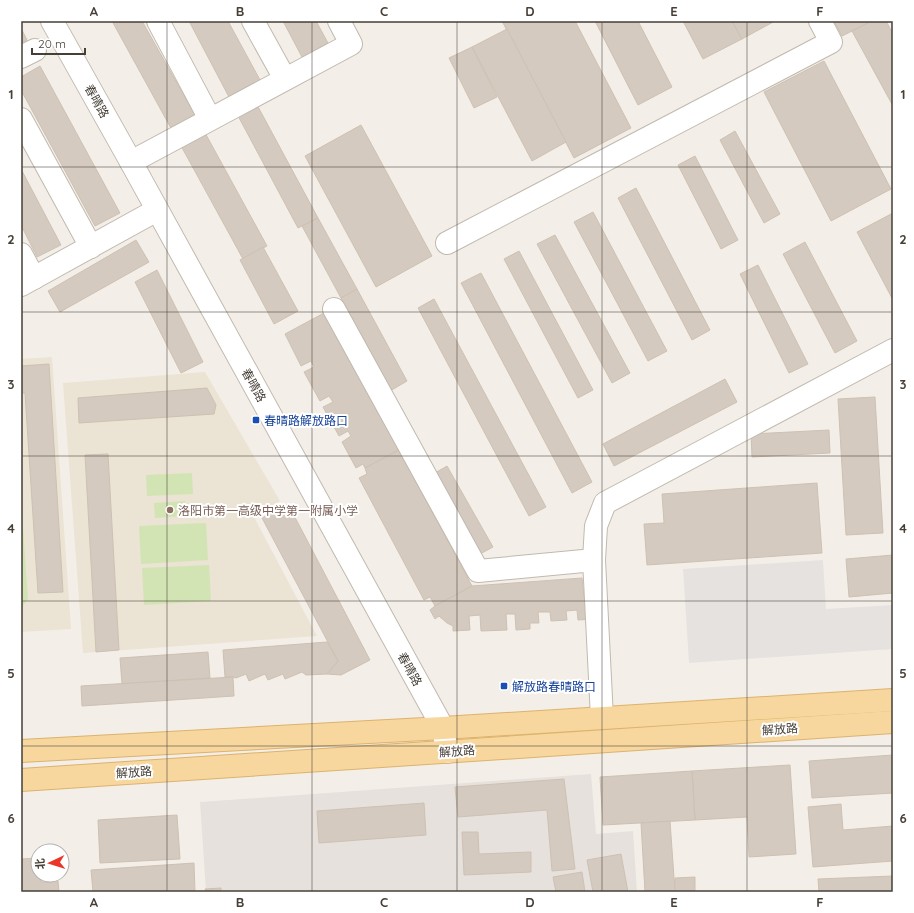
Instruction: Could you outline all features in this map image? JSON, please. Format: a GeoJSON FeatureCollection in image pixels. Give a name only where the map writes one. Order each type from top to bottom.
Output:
{"type":"FeatureCollection","features":[{"type":"Feature","properties":{"kind":"main road","name":"解放路"},"geometry":{"type":"LineString","coordinates":[[21,750],[443,728],[893,700]]}},
{"type":"Feature","properties":{"kind":"main road","name":"解放路"},"geometry":{"type":"LineString","coordinates":[[21,780],[893,722]]}},
{"type":"Feature","properties":{"kind":"street","name":"春晴路"},"geometry":{"type":"LineString","coordinates":[[52,21],[443,728],[447,752]]}},
{"type":"Feature","properties":{"kind":"street"},"geometry":{"type":"LineString","coordinates":[[158,21],[210,119]]}},
{"type":"Feature","properties":{"kind":"street"},"geometry":{"type":"LineString","coordinates":[[253,21],[285,79]]}},
{"type":"Feature","properties":{"kind":"street"},"geometry":{"type":"LineString","coordinates":[[131,162],[351,44],[339,21]]}},
{"type":"Feature","properties":{"kind":"street"},"geometry":{"type":"LineString","coordinates":[[447,243],[831,42],[820,21]]}},
{"type":"Feature","properties":{"kind":"street"},"geometry":{"type":"LineString","coordinates":[[21,120],[91,246]]}},
{"type":"Feature","properties":{"kind":"street"},"geometry":{"type":"LineString","coordinates":[[21,254],[28,282],[157,210]]}},
{"type":"Feature","properties":{"kind":"street"},"geometry":{"type":"LineString","coordinates":[[334,309],[478,571],[594,560]]}},
{"type":"Feature","properties":{"kind":"street"},"geometry":{"type":"LineString","coordinates":[[602,718],[594,560],[596,526],[605,503],[893,350]]}},
{"type":"Feature","properties":{"kind":"shaded area"},"geometry":{"type":"Polygon","coordinates":[[[52,357],[71,629],[21,632],[21,359],[52,357]]]}},
{"type":"Feature","properties":{"kind":"shaded area","name":"洛阳市第一高级中学第一附属小学"},"geometry":{"type":"Polygon","coordinates":[[[205,372],[280,501],[255,519],[317,636],[83,653],[63,383],[205,372]]]}},
{"type":"Feature","properties":{"kind":"shaded area"},"geometry":{"type":"Polygon","coordinates":[[[823,560],[826,609],[893,605],[893,649],[689,663],[683,569],[823,560]]]}},
{"type":"Feature","properties":{"kind":"shaded area"},"geometry":{"type":"Polygon","coordinates":[[[591,774],[596,834],[633,831],[637,892],[206,892],[200,802],[591,774]]]}},
{"type":"Feature","properties":{"kind":"green space"},"geometry":{"type":"Polygon","coordinates":[[[192,473],[193,494],[147,496],[146,475],[192,473]]]}},
{"type":"Feature","properties":{"kind":"green space"},"geometry":{"type":"Polygon","coordinates":[[[21,499],[28,599],[21,608],[21,499]]]}},
{"type":"Feature","properties":{"kind":"green space"},"geometry":{"type":"Polygon","coordinates":[[[185,501],[186,516],[155,518],[154,503],[185,501]]]}},
{"type":"Feature","properties":{"kind":"green space"},"geometry":{"type":"Polygon","coordinates":[[[206,523],[208,560],[141,564],[139,526],[206,523]]]}},
{"type":"Feature","properties":{"kind":"green space"},"geometry":{"type":"Polygon","coordinates":[[[209,565],[211,601],[144,605],[142,568],[209,565]]]}},
{"type":"Feature","properties":{"kind":"building"},"geometry":{"type":"Polygon","coordinates":[[[112,21],[142,21],[196,117],[172,130],[112,21]]]}},
{"type":"Feature","properties":{"kind":"building"},"geometry":{"type":"Polygon","coordinates":[[[189,21],[228,21],[260,80],[229,97],[189,21]]]}},
{"type":"Feature","properties":{"kind":"building"},"geometry":{"type":"Polygon","coordinates":[[[283,21],[316,21],[328,43],[302,57],[283,21]]]}},
{"type":"Feature","properties":{"kind":"building"},"geometry":{"type":"Polygon","coordinates":[[[502,21],[575,21],[631,128],[574,158],[502,21]]]}},
{"type":"Feature","properties":{"kind":"building"},"geometry":{"type":"Polygon","coordinates":[[[595,21],[638,21],[672,87],[638,105],[595,21]]]}},
{"type":"Feature","properties":{"kind":"building"},"geometry":{"type":"Polygon","coordinates":[[[683,21],[732,21],[742,39],[703,59],[683,21]]]}},
{"type":"Feature","properties":{"kind":"building"},"geometry":{"type":"Polygon","coordinates":[[[732,21],[775,21],[742,39],[732,21]]]}},
{"type":"Feature","properties":{"kind":"building"},"geometry":{"type":"Polygon","coordinates":[[[834,21],[872,21],[842,36],[834,21]]]}},
{"type":"Feature","properties":{"kind":"building"},"geometry":{"type":"Polygon","coordinates":[[[872,21],[886,21],[893,34],[893,106],[852,31],[872,21]]]}},
{"type":"Feature","properties":{"kind":"building"},"geometry":{"type":"Polygon","coordinates":[[[21,28],[27,40],[21,43],[21,28]]]}},
{"type":"Feature","properties":{"kind":"building"},"geometry":{"type":"Polygon","coordinates":[[[507,29],[566,142],[532,161],[472,47],[507,29]]]}},
{"type":"Feature","properties":{"kind":"building"},"geometry":{"type":"Polygon","coordinates":[[[472,47],[497,97],[474,108],[449,58],[472,47]]]}},
{"type":"Feature","properties":{"kind":"building"},"geometry":{"type":"Polygon","coordinates":[[[824,61],[891,189],[831,221],[764,92],[824,61]]]}},
{"type":"Feature","properties":{"kind":"building"},"geometry":{"type":"Polygon","coordinates":[[[40,66],[120,213],[95,226],[21,90],[21,77],[40,66]]]}},
{"type":"Feature","properties":{"kind":"building"},"geometry":{"type":"Polygon","coordinates":[[[256,103],[318,218],[298,228],[237,114],[256,103]]]}},
{"type":"Feature","properties":{"kind":"building"},"geometry":{"type":"Polygon","coordinates":[[[361,125],[432,256],[376,287],[305,156],[361,125]]]}},
{"type":"Feature","properties":{"kind":"building"},"geometry":{"type":"Polygon","coordinates":[[[204,131],[267,246],[243,259],[180,144],[204,131]]]}},
{"type":"Feature","properties":{"kind":"building"},"geometry":{"type":"Polygon","coordinates":[[[735,131],[780,214],[764,223],[720,140],[735,131]]]}},
{"type":"Feature","properties":{"kind":"building"},"geometry":{"type":"Polygon","coordinates":[[[695,156],[738,240],[721,249],[678,165],[695,156]]]}},
{"type":"Feature","properties":{"kind":"building"},"geometry":{"type":"Polygon","coordinates":[[[21,169],[61,245],[37,257],[21,225],[21,169]]]}},
{"type":"Feature","properties":{"kind":"building"},"geometry":{"type":"Polygon","coordinates":[[[636,188],[710,330],[692,340],[618,198],[636,188]]]}},
{"type":"Feature","properties":{"kind":"building"},"geometry":{"type":"Polygon","coordinates":[[[593,212],[667,351],[648,361],[574,222],[593,212]]]}},
{"type":"Feature","properties":{"kind":"building"},"geometry":{"type":"Polygon","coordinates":[[[893,213],[893,300],[857,232],[893,213]]]}},
{"type":"Feature","properties":{"kind":"building"},"geometry":{"type":"Polygon","coordinates":[[[318,218],[357,289],[341,298],[302,226],[318,218]]]}},
{"type":"Feature","properties":{"kind":"building"},"geometry":{"type":"Polygon","coordinates":[[[555,235],[630,373],[612,383],[537,244],[555,235]]]}},
{"type":"Feature","properties":{"kind":"building"},"geometry":{"type":"Polygon","coordinates":[[[136,240],[149,262],[60,312],[48,291],[136,240]]]}},
{"type":"Feature","properties":{"kind":"building"},"geometry":{"type":"Polygon","coordinates":[[[805,242],[857,341],[835,353],[783,254],[805,242]]]}},
{"type":"Feature","properties":{"kind":"building"},"geometry":{"type":"Polygon","coordinates":[[[263,247],[298,311],[274,324],[240,260],[263,247]]]}},
{"type":"Feature","properties":{"kind":"building"},"geometry":{"type":"Polygon","coordinates":[[[519,251],[593,390],[578,398],[504,259],[519,251]]]}},
{"type":"Feature","properties":{"kind":"building"},"geometry":{"type":"Polygon","coordinates":[[[758,265],[808,364],[789,373],[740,274],[758,265]]]}},
{"type":"Feature","properties":{"kind":"building"},"geometry":{"type":"Polygon","coordinates":[[[157,270],[203,362],[181,373],[135,282],[157,270]]]}},
{"type":"Feature","properties":{"kind":"building"},"geometry":{"type":"Polygon","coordinates":[[[481,273],[592,482],[572,493],[461,283],[481,273]]]}},
{"type":"Feature","properties":{"kind":"building"},"geometry":{"type":"Polygon","coordinates":[[[357,289],[407,381],[390,391],[341,298],[357,289]]]}},
{"type":"Feature","properties":{"kind":"building"},"geometry":{"type":"Polygon","coordinates":[[[434,299],[546,507],[529,516],[418,308],[434,299]]]}},
{"type":"Feature","properties":{"kind":"building"},"geometry":{"type":"Polygon","coordinates":[[[324,313],[399,450],[365,468],[363,464],[356,468],[342,442],[351,436],[348,431],[339,436],[323,407],[333,402],[329,396],[320,401],[304,372],[314,367],[311,361],[301,366],[285,334],[324,313]]]}},
{"type":"Feature","properties":{"kind":"building"},"geometry":{"type":"Polygon","coordinates":[[[49,364],[63,592],[38,593],[25,393],[21,393],[21,366],[49,364]]]}},
{"type":"Feature","properties":{"kind":"building"},"geometry":{"type":"Polygon","coordinates":[[[725,379],[737,402],[614,466],[603,444],[725,379]]]}},
{"type":"Feature","properties":{"kind":"building"},"geometry":{"type":"Polygon","coordinates":[[[207,388],[216,405],[214,414],[79,423],[78,398],[207,388]]]}},
{"type":"Feature","properties":{"kind":"building"},"geometry":{"type":"Polygon","coordinates":[[[875,397],[883,533],[846,535],[838,399],[875,397]]]}},
{"type":"Feature","properties":{"kind":"building"},"geometry":{"type":"Polygon","coordinates":[[[829,430],[830,453],[752,457],[751,434],[829,430]]]}},
{"type":"Feature","properties":{"kind":"building"},"geometry":{"type":"Polygon","coordinates":[[[399,450],[472,586],[435,606],[430,597],[424,600],[359,478],[367,474],[365,468],[399,450]]]}},
{"type":"Feature","properties":{"kind":"building"},"geometry":{"type":"Polygon","coordinates":[[[108,454],[119,650],[96,652],[85,455],[108,454]]]}},
{"type":"Feature","properties":{"kind":"building"},"geometry":{"type":"Polygon","coordinates":[[[447,466],[493,547],[480,554],[435,473],[447,466]]]}},
{"type":"Feature","properties":{"kind":"building"},"geometry":{"type":"Polygon","coordinates":[[[817,483],[822,553],[647,565],[644,524],[664,523],[662,494],[817,483]]]}},
{"type":"Feature","properties":{"kind":"building"},"geometry":{"type":"Polygon","coordinates":[[[288,504],[370,660],[341,675],[327,674],[338,661],[262,518],[288,504]]]}},
{"type":"Feature","properties":{"kind":"building"},"geometry":{"type":"Polygon","coordinates":[[[893,555],[893,593],[849,597],[846,559],[893,555]]]}},
{"type":"Feature","properties":{"kind":"building"},"geometry":{"type":"Polygon","coordinates":[[[582,578],[584,597],[592,596],[594,619],[578,620],[577,610],[566,611],[567,620],[551,621],[550,612],[538,612],[539,623],[530,623],[530,629],[516,630],[515,614],[506,614],[507,630],[481,631],[480,615],[469,616],[470,630],[453,631],[453,626],[439,616],[435,619],[430,610],[472,586],[582,578]]]}},
{"type":"Feature","properties":{"kind":"building"},"geometry":{"type":"Polygon","coordinates":[[[327,642],[338,661],[327,674],[306,675],[302,672],[285,679],[283,674],[268,680],[265,674],[249,681],[246,674],[236,678],[225,677],[223,650],[327,642]]]}},
{"type":"Feature","properties":{"kind":"building"},"geometry":{"type":"Polygon","coordinates":[[[208,652],[210,678],[122,684],[120,658],[208,652]]]}},
{"type":"Feature","properties":{"kind":"building"},"geometry":{"type":"Polygon","coordinates":[[[233,677],[234,696],[82,706],[81,686],[233,677]]]}},
{"type":"Feature","properties":{"kind":"building"},"geometry":{"type":"Polygon","coordinates":[[[893,755],[893,793],[812,798],[809,761],[893,755]]]}},
{"type":"Feature","properties":{"kind":"building"},"geometry":{"type":"Polygon","coordinates":[[[790,765],[796,854],[749,857],[747,817],[695,820],[692,771],[790,765]]]}},
{"type":"Feature","properties":{"kind":"building"},"geometry":{"type":"Polygon","coordinates":[[[692,771],[695,820],[603,825],[600,777],[692,771]]]}},
{"type":"Feature","properties":{"kind":"building"},"geometry":{"type":"Polygon","coordinates":[[[564,779],[575,869],[552,871],[547,810],[458,817],[455,787],[564,779]]]}},
{"type":"Feature","properties":{"kind":"building"},"geometry":{"type":"Polygon","coordinates":[[[424,803],[426,835],[319,843],[317,811],[424,803]]]}},
{"type":"Feature","properties":{"kind":"building"},"geometry":{"type":"Polygon","coordinates":[[[841,804],[843,830],[893,826],[893,861],[813,867],[808,807],[841,804]]]}},
{"type":"Feature","properties":{"kind":"building"},"geometry":{"type":"Polygon","coordinates":[[[177,815],[180,859],[100,863],[98,820],[177,815]]]}},
{"type":"Feature","properties":{"kind":"building"},"geometry":{"type":"Polygon","coordinates":[[[670,821],[675,892],[645,892],[641,823],[670,821]]]}},
{"type":"Feature","properties":{"kind":"building"},"geometry":{"type":"Polygon","coordinates":[[[462,832],[478,832],[479,854],[531,852],[531,872],[464,875],[462,832]]]}},
{"type":"Feature","properties":{"kind":"building"},"geometry":{"type":"Polygon","coordinates":[[[621,854],[628,892],[593,892],[587,860],[621,854]]]}},
{"type":"Feature","properties":{"kind":"building"},"geometry":{"type":"Polygon","coordinates":[[[30,858],[30,883],[58,883],[59,892],[21,892],[21,859],[30,858]]]}},
{"type":"Feature","properties":{"kind":"building"},"geometry":{"type":"Polygon","coordinates":[[[194,863],[195,892],[93,892],[91,870],[194,863]]]}},
{"type":"Feature","properties":{"kind":"building"},"geometry":{"type":"Polygon","coordinates":[[[582,872],[585,892],[556,892],[553,877],[582,872]]]}},
{"type":"Feature","properties":{"kind":"building"},"geometry":{"type":"Polygon","coordinates":[[[893,876],[893,892],[819,892],[818,879],[893,876]]]}},
{"type":"Feature","properties":{"kind":"building"},"geometry":{"type":"Polygon","coordinates":[[[695,877],[695,892],[675,892],[675,878],[695,877]]]}},
{"type":"Feature","properties":{"kind":"building"},"geometry":{"type":"Polygon","coordinates":[[[221,888],[221,892],[206,892],[205,889],[221,888]]]}},
{"type":"Feature","properties":{"kind":"place","name":"春晴路解放路口"},"geometry":{"type":"Point","coordinates":[256,420]}},
{"type":"Feature","properties":{"kind":"place","name":"洛阳市第一高级中学第一附属小学"},"geometry":{"type":"Point","coordinates":[170,510]}},
{"type":"Feature","properties":{"kind":"place","name":"解放路春晴路口"},"geometry":{"type":"Point","coordinates":[504,686]}}]}
